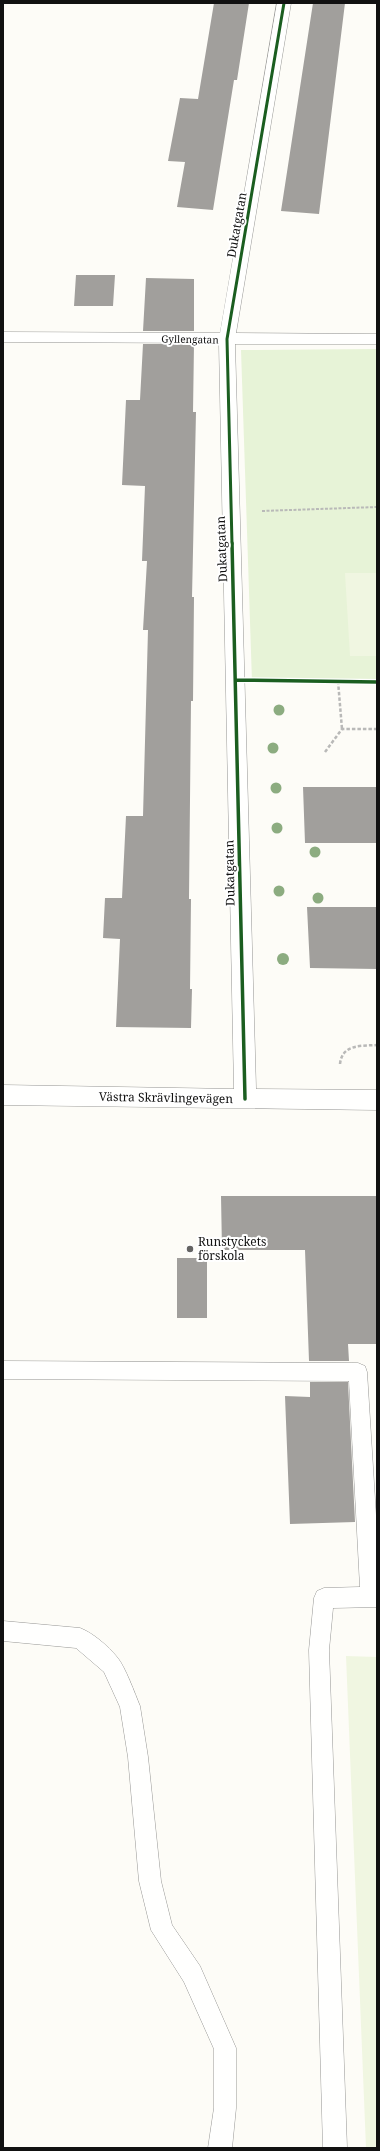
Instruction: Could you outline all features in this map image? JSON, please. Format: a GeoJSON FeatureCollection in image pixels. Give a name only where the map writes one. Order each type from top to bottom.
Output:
{"type":"FeatureCollection","features":[{"type":"Feature","properties":{"kind":"street","name":"Dukatgatan"},"geometry":{"type":"LineString","coordinates":[[245,1099],[227,339],[284,3]]}},
{"type":"Feature","properties":{"kind":"street","name":"Gyllengatan"},"geometry":{"type":"LineString","coordinates":[[3,337],[377,339]]}},
{"type":"Feature","properties":{"kind":"street","name":"Västra Skrävlingevägen"},"geometry":{"type":"LineString","coordinates":[[3,1095],[377,1100]]}},
{"type":"Feature","properties":{"kind":"lane"},"geometry":{"type":"LineString","coordinates":[[3,1370],[358,1372],[374,1597],[324,1598],[318,1650],[335,2148]]}},
{"type":"Feature","properties":{"kind":"lane"},"geometry":{"type":"LineString","coordinates":[[3,1631],[80,1638],[111,1665],[130,1706],[138,1757],[150,1881],[162,1930],[192,1974],[225,2048],[225,2108],[220,2148]]}},
{"type":"Feature","properties":{"kind":"path"},"geometry":{"type":"LineString","coordinates":[[231,511],[377,508]]}},
{"type":"Feature","properties":{"kind":"path"},"geometry":{"type":"LineString","coordinates":[[330,681],[346,681]]}},
{"type":"Feature","properties":{"kind":"path"},"geometry":{"type":"LineString","coordinates":[[325,752],[342,729],[338,681]]}},
{"type":"Feature","properties":{"kind":"path"},"geometry":{"type":"LineString","coordinates":[[342,729],[377,729]]}},
{"type":"Feature","properties":{"kind":"path"},"geometry":{"type":"LineString","coordinates":[[340,1064],[340,1058],[343,1051],[350,1046],[377,1045]]}},
{"type":"Feature","properties":{"kind":"green space"},"geometry":{"type":"Polygon","coordinates":[[[377,349],[377,681],[252,682],[241,350],[377,349]]]}},
{"type":"Feature","properties":{"kind":"green space"},"geometry":{"type":"Polygon","coordinates":[[[345,573],[377,573],[377,656],[350,656],[345,573]]]}},
{"type":"Feature","properties":{"kind":"green space"},"geometry":{"type":"Polygon","coordinates":[[[346,1656],[377,1657],[377,2148],[366,2148],[346,1656]]]}},
{"type":"Feature","properties":{"kind":"building"},"geometry":{"type":"Polygon","coordinates":[[[214,3],[249,3],[237,80],[234,80],[213,210],[177,207],[185,162],[168,161],[180,98],[198,99],[214,3]]]}},
{"type":"Feature","properties":{"kind":"building"},"geometry":{"type":"Polygon","coordinates":[[[313,3],[345,3],[319,214],[281,211],[313,3]]]}},
{"type":"Feature","properties":{"kind":"building"},"geometry":{"type":"Polygon","coordinates":[[[76,275],[115,275],[113,306],[74,306],[76,275]]]}},
{"type":"Feature","properties":{"kind":"building"},"geometry":{"type":"Polygon","coordinates":[[[146,278],[194,279],[194,331],[143,331],[146,278]]]}},
{"type":"Feature","properties":{"kind":"building"},"geometry":{"type":"Polygon","coordinates":[[[143,344],[194,344],[193,412],[196,412],[192,597],[194,597],[193,701],[191,701],[189,899],[191,899],[191,1028],[116,1027],[120,939],[103,938],[105,898],[122,898],[126,816],[143,816],[148,630],[143,630],[147,561],[142,561],[145,486],[122,485],[126,400],[140,400],[143,344]]]}},
{"type":"Feature","properties":{"kind":"building"},"geometry":{"type":"Polygon","coordinates":[[[303,787],[377,787],[377,843],[305,843],[303,787]]]}},
{"type":"Feature","properties":{"kind":"building"},"geometry":{"type":"Polygon","coordinates":[[[307,907],[377,907],[377,969],[310,968],[307,907]]]}},
{"type":"Feature","properties":{"kind":"building"},"geometry":{"type":"Polygon","coordinates":[[[221,1196],[377,1196],[377,1344],[348,1344],[349,1361],[309,1361],[305,1250],[222,1250],[221,1196]]]}},
{"type":"Feature","properties":{"kind":"building"},"geometry":{"type":"Polygon","coordinates":[[[177,1258],[207,1258],[207,1318],[177,1318],[177,1258]]]}},
{"type":"Feature","properties":{"kind":"building"},"geometry":{"type":"Polygon","coordinates":[[[310,1382],[348,1382],[355,1522],[290,1524],[285,1396],[310,1397],[310,1382]]]}},
{"type":"Feature","properties":{"kind":"cycle path"},"geometry":{"type":"LineString","coordinates":[[245,1099],[227,339],[284,3]]}},
{"type":"Feature","properties":{"kind":"cycle path"},"geometry":{"type":"LineString","coordinates":[[236,680],[377,682]]}},
{"type":"Feature","properties":{"kind":"place","name":"Runstyckets förskola"},"geometry":{"type":"Point","coordinates":[190,1249]}}]}
